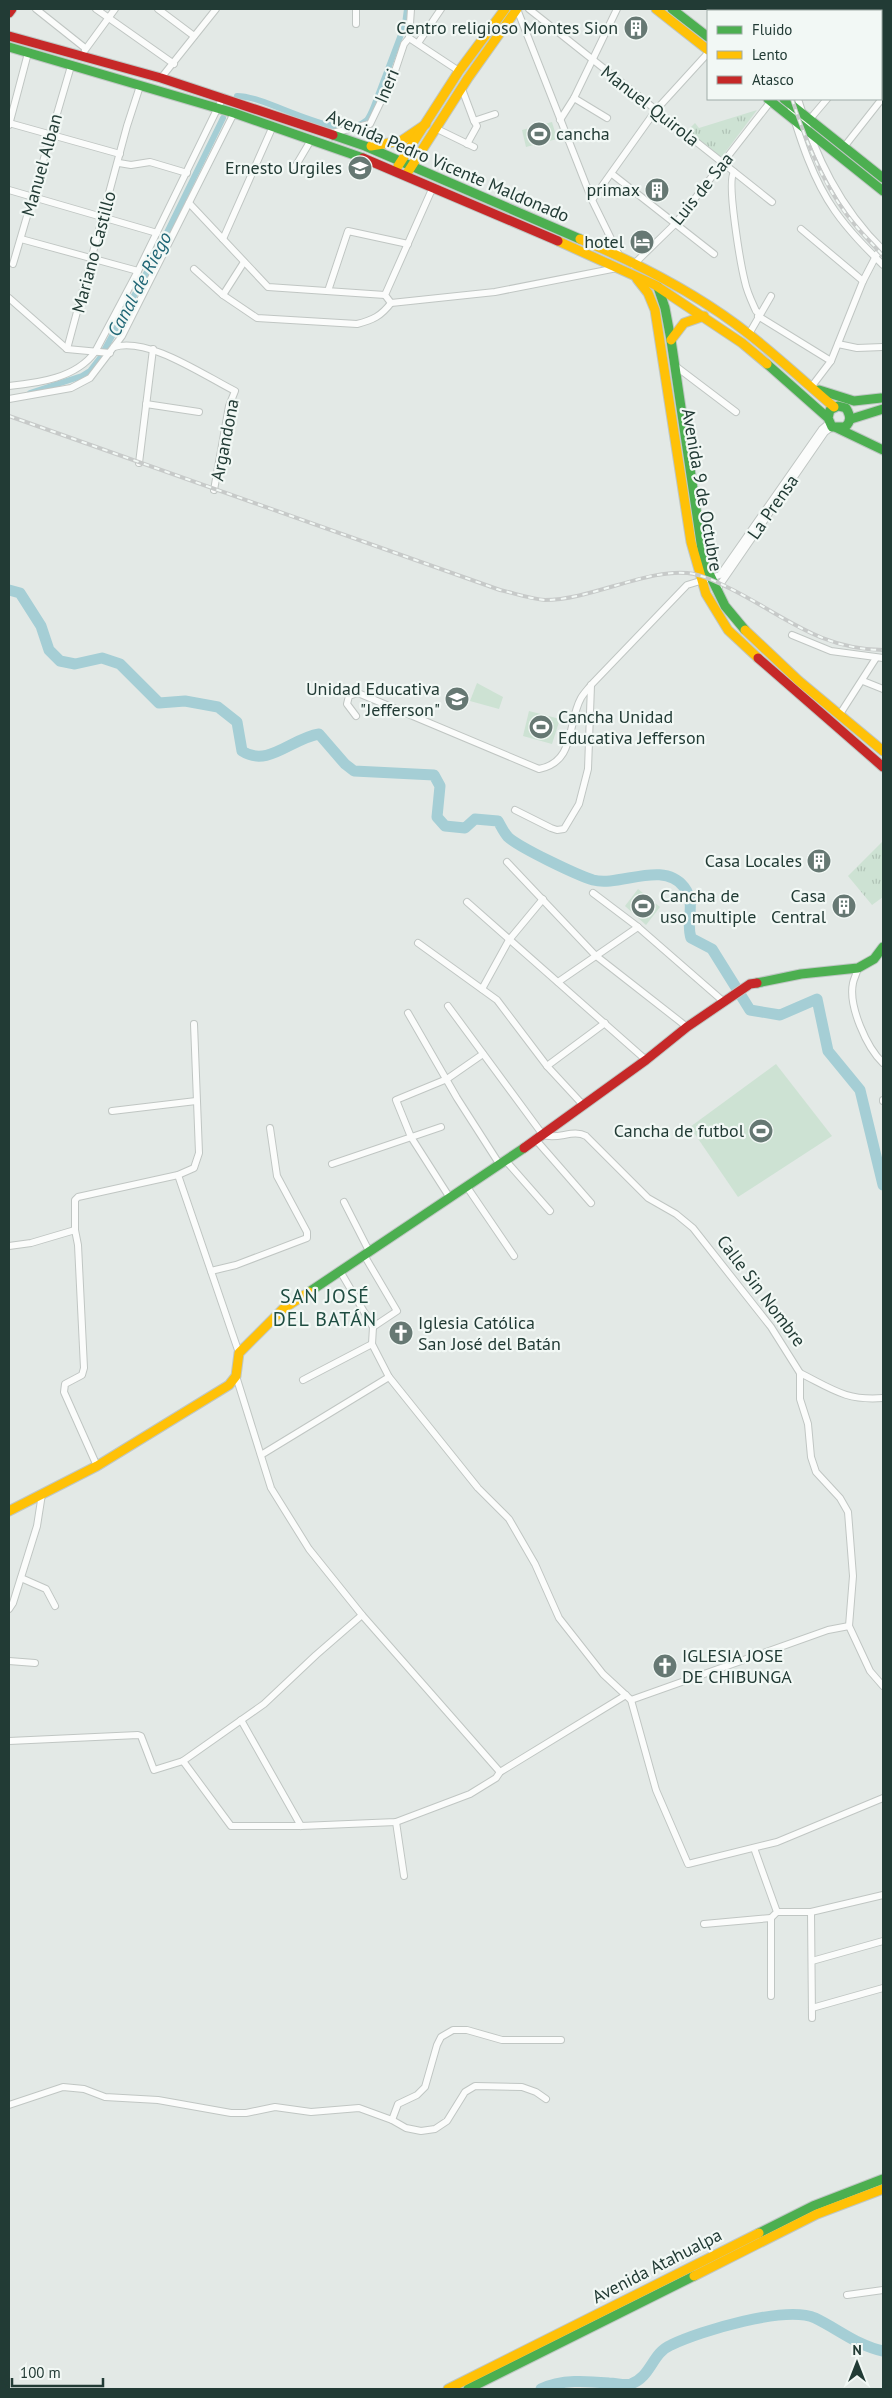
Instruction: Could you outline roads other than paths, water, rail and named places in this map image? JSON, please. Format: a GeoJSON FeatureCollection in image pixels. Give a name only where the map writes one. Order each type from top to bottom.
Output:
{"type":"FeatureCollection","features":[{"type":"Feature","properties":{"kind":"main road"},"geometry":{"type":"LineString","coordinates":[[9,13],[12,9]]}},
{"type":"Feature","properties":{"kind":"main road"},"geometry":{"type":"LineString","coordinates":[[395,171],[460,71],[505,9]]}},
{"type":"Feature","properties":{"kind":"main road"},"geometry":{"type":"LineString","coordinates":[[406,175],[435,128],[517,9]]}},
{"type":"Feature","properties":{"kind":"main road"},"geometry":{"type":"LineString","coordinates":[[656,9],[707,51]]}},
{"type":"Feature","properties":{"kind":"main road"},"geometry":{"type":"LineString","coordinates":[[672,9],[707,36]]}},
{"type":"Feature","properties":{"kind":"main road","name":"Avenida Pedro Vicente Maldonado"},"geometry":{"type":"LineString","coordinates":[[9,36],[84,52],[365,146],[402,160],[620,256],[707,305],[749,334],[812,386],[834,407]]}},
{"type":"Feature","properties":{"kind":"main road","name":"Avenida Pedro Vicente Maldonado"},"geometry":{"type":"LineString","coordinates":[[9,47],[273,126],[406,175],[620,268],[658,287],[704,316],[806,396],[832,424],[883,450]]}},
{"type":"Feature","properties":{"kind":"main road"},"geometry":{"type":"LineString","coordinates":[[769,100],[798,116],[810,119],[883,178]]}},
{"type":"Feature","properties":{"kind":"main road"},"geometry":{"type":"LineString","coordinates":[[787,100],[808,129],[883,191]]}},
{"type":"Feature","properties":{"kind":"main road"},"geometry":{"type":"LineString","coordinates":[[365,146],[397,143],[407,140],[426,124]]}},
{"type":"Feature","properties":{"kind":"main road","name":"Avenida 9 de Octubre"},"geometry":{"type":"LineString","coordinates":[[628,273],[642,283],[655,310],[691,542],[701,581],[713,608],[728,630],[792,689],[883,767]]}},
{"type":"Feature","properties":{"kind":"main road","name":"Avenida 9 de Octubre"},"geometry":{"type":"LineString","coordinates":[[654,274],[665,308],[671,340],[699,540],[711,578],[725,606],[739,624],[799,681],[883,752]]}},
{"type":"Feature","properties":{"kind":"main road"},"geometry":{"type":"LineString","coordinates":[[671,340],[679,326],[692,317],[704,316]]}},
{"type":"Feature","properties":{"kind":"main road"},"geometry":{"type":"LineString","coordinates":[[812,386],[827,394],[854,401],[882,398]]}},
{"type":"Feature","properties":{"kind":"main road"},"geometry":{"type":"LineString","coordinates":[[846,408],[850,419],[846,427],[832,424],[828,414],[834,407],[846,408],[882,398]]}},
{"type":"Feature","properties":{"kind":"main road"},"geometry":{"type":"LineString","coordinates":[[850,419],[883,409]]}},
{"type":"Feature","properties":{"kind":"main road"},"geometry":{"type":"LineString","coordinates":[[9,1511],[97,1466],[229,1385],[236,1376],[239,1353],[283,1309],[540,1138],[646,1060],[687,1027],[750,984],[801,974],[858,968],[874,959],[883,947]]}},
{"type":"Feature","properties":{"kind":"main road","name":"Avenida Atahualpa"},"geometry":{"type":"LineString","coordinates":[[848,2197],[883,2179]]}},
{"type":"Feature","properties":{"kind":"main road","name":"Avenida Atahualpa"},"geometry":{"type":"LineString","coordinates":[[448,2389],[461,2386],[773,2231],[813,2206],[883,2189]]}},
{"type":"Feature","properties":{"kind":"main road","name":"Avenida Atahualpa"},"geometry":{"type":"LineString","coordinates":[[468,2389],[610,2312]]}},
{"type":"Feature","properties":{"kind":"street"},"geometry":{"type":"LineString","coordinates":[[36,9],[84,52],[115,9]]}},
{"type":"Feature","properties":{"kind":"street"},"geometry":{"type":"LineString","coordinates":[[96,9],[174,64]]}},
{"type":"Feature","properties":{"kind":"street"},"geometry":{"type":"LineString","coordinates":[[158,9],[194,36]]}},
{"type":"Feature","properties":{"kind":"street"},"geometry":{"type":"LineString","coordinates":[[162,78],[216,9]]}},
{"type":"Feature","properties":{"kind":"street"},"geometry":{"type":"LineString","coordinates":[[356,9],[356,24]]}},
{"type":"Feature","properties":{"kind":"street","name":"Ineri"},"geometry":{"type":"LineString","coordinates":[[330,134],[370,124],[394,74],[404,44],[409,38],[411,9]]}},
{"type":"Feature","properties":{"kind":"street"},"geometry":{"type":"LineString","coordinates":[[418,43],[441,9]]}},
{"type":"Feature","properties":{"kind":"street"},"geometry":{"type":"LineString","coordinates":[[517,9],[592,200],[620,256]]}},
{"type":"Feature","properties":{"kind":"street","name":"Manuel Quirola"},"geometry":{"type":"LineString","coordinates":[[529,9],[592,61],[772,202]]}},
{"type":"Feature","properties":{"kind":"street"},"geometry":{"type":"LineString","coordinates":[[560,120],[574,98],[617,9]]}},
{"type":"Feature","properties":{"kind":"street"},"geometry":{"type":"LineString","coordinates":[[409,38],[460,71]]}},
{"type":"Feature","properties":{"kind":"street"},"geometry":{"type":"LineString","coordinates":[[28,53],[9,123],[120,154]]}},
{"type":"Feature","properties":{"kind":"street"},"geometry":{"type":"LineString","coordinates":[[592,200],[656,110],[707,53]]}},
{"type":"Feature","properties":{"kind":"street","name":"Manuel Alban"},"geometry":{"type":"LineString","coordinates":[[12,264],[71,66]]}},
{"type":"Feature","properties":{"kind":"street","name":"Mariano Castillo"},"geometry":{"type":"LineString","coordinates":[[67,350],[140,86]]}},
{"type":"Feature","properties":{"kind":"street"},"geometry":{"type":"LineString","coordinates":[[435,128],[470,146],[477,126],[462,89]]}},
{"type":"Feature","properties":{"kind":"street"},"geometry":{"type":"LineString","coordinates":[[9,386],[33,383],[74,371],[86,364],[96,352],[187,173],[223,97]]}},
{"type":"Feature","properties":{"kind":"street"},"geometry":{"type":"LineString","coordinates":[[574,98],[607,118]]}},
{"type":"Feature","properties":{"kind":"street","name":"Luis de Saa"},"geometry":{"type":"LineString","coordinates":[[628,273],[634,263],[675,224],[769,100]]}},
{"type":"Feature","properties":{"kind":"street"},"geometry":{"type":"LineString","coordinates":[[798,100],[798,116],[816,176],[834,210],[883,265]]}},
{"type":"Feature","properties":{"kind":"street"},"geometry":{"type":"LineString","coordinates":[[810,119],[826,100]]}},
{"type":"Feature","properties":{"kind":"street"},"geometry":{"type":"LineString","coordinates":[[844,147],[881,100]]}},
{"type":"Feature","properties":{"kind":"street"},"geometry":{"type":"LineString","coordinates":[[9,399],[33,396],[80,385],[90,378],[110,351],[154,276],[234,113]]}},
{"type":"Feature","properties":{"kind":"street"},"geometry":{"type":"LineString","coordinates":[[474,120],[495,114]]}},
{"type":"Feature","properties":{"kind":"street"},"geometry":{"type":"LineString","coordinates":[[224,239],[273,126]]}},
{"type":"Feature","properties":{"kind":"street"},"geometry":{"type":"LineString","coordinates":[[808,129],[826,174],[840,197],[850,212],[883,249],[876,256],[863,281],[831,361],[812,386]]}},
{"type":"Feature","properties":{"kind":"street"},"geometry":{"type":"LineString","coordinates":[[295,167],[311,140]]}},
{"type":"Feature","properties":{"kind":"street"},"geometry":{"type":"LineString","coordinates":[[119,162],[131,165],[150,162],[187,173]]}},
{"type":"Feature","properties":{"kind":"street"},"geometry":{"type":"LineString","coordinates":[[734,172],[730,177],[732,198],[745,283],[756,311],[759,315],[831,361]]}},
{"type":"Feature","properties":{"kind":"street"},"geometry":{"type":"LineString","coordinates":[[612,174],[714,254]]}},
{"type":"Feature","properties":{"kind":"street"},"geometry":{"type":"LineString","coordinates":[[385,295],[433,188]]}},
{"type":"Feature","properties":{"kind":"street"},"geometry":{"type":"LineString","coordinates":[[9,190],[157,233]]}},
{"type":"Feature","properties":{"kind":"street"},"geometry":{"type":"LineString","coordinates":[[189,203],[268,287],[385,295],[391,303]]}},
{"type":"Feature","properties":{"kind":"street"},"geometry":{"type":"LineString","coordinates":[[801,229],[863,281]]}},
{"type":"Feature","properties":{"kind":"street"},"geometry":{"type":"LineString","coordinates":[[328,290],[348,231],[408,244]]}},
{"type":"Feature","properties":{"kind":"street"},"geometry":{"type":"LineString","coordinates":[[21,238],[138,271]]}},
{"type":"Feature","properties":{"kind":"street"},"geometry":{"type":"LineString","coordinates":[[223,295],[244,262]]}},
{"type":"Feature","properties":{"kind":"street"},"geometry":{"type":"LineString","coordinates":[[194,269],[223,295],[262,319],[358,324],[381,316],[391,303],[495,292],[620,268]]}},
{"type":"Feature","properties":{"kind":"street"},"geometry":{"type":"LineString","coordinates":[[749,334],[771,296]]}},
{"type":"Feature","properties":{"kind":"street"},"geometry":{"type":"LineString","coordinates":[[9,298],[67,350],[110,351],[122,346],[152,348],[140,463]]}},
{"type":"Feature","properties":{"kind":"street"},"geometry":{"type":"LineString","coordinates":[[838,344],[857,348],[883,347]]}},
{"type":"Feature","properties":{"kind":"street","name":"Argandona"},"geometry":{"type":"LineString","coordinates":[[152,348],[235,391],[229,406],[214,490]]}},
{"type":"Feature","properties":{"kind":"street"},"geometry":{"type":"LineString","coordinates":[[673,364],[736,412]]}},
{"type":"Feature","properties":{"kind":"street"},"geometry":{"type":"LineString","coordinates":[[146,404],[199,412]]}},
{"type":"Feature","properties":{"kind":"street","name":"La Prensa"},"geometry":{"type":"LineString","coordinates":[[711,578],[720,575],[822,429],[832,424]]}},
{"type":"Feature","properties":{"kind":"street","name":"La Prensa"},"geometry":{"type":"LineString","coordinates":[[717,589],[832,424]]}},
{"type":"Feature","properties":{"kind":"street"},"geometry":{"type":"LineString","coordinates":[[356,716],[347,704],[349,696],[358,693],[539,768],[552,766],[563,754],[581,698],[687,585],[711,578]]}},
{"type":"Feature","properties":{"kind":"street"},"geometry":{"type":"LineString","coordinates":[[792,635],[831,651],[883,658]]}},
{"type":"Feature","properties":{"kind":"street"},"geometry":{"type":"LineString","coordinates":[[840,714],[863,681],[876,658]]}},
{"type":"Feature","properties":{"kind":"street"},"geometry":{"type":"LineString","coordinates":[[863,681],[883,689]]}},
{"type":"Feature","properties":{"kind":"street"},"geometry":{"type":"LineString","coordinates":[[515,810],[552,828],[564,829],[578,804],[588,769],[592,685]]}},
{"type":"Feature","properties":{"kind":"street"},"geometry":{"type":"LineString","coordinates":[[506,862],[595,955],[687,1027]]}},
{"type":"Feature","properties":{"kind":"street"},"geometry":{"type":"LineString","coordinates":[[592,893],[638,927],[724,1002]]}},
{"type":"Feature","properties":{"kind":"street"},"geometry":{"type":"LineString","coordinates":[[482,989],[509,940],[543,899]]}},
{"type":"Feature","properties":{"kind":"street"},"geometry":{"type":"LineString","coordinates":[[467,902],[646,1060]]}},
{"type":"Feature","properties":{"kind":"street"},"geometry":{"type":"LineString","coordinates":[[558,982],[638,927]]}},
{"type":"Feature","properties":{"kind":"street"},"geometry":{"type":"LineString","coordinates":[[418,943],[497,1000],[547,1066],[584,1106]]}},
{"type":"Feature","properties":{"kind":"street"},"geometry":{"type":"LineString","coordinates":[[858,968],[852,984],[855,1007],[864,1037],[875,1056],[883,1063]]}},
{"type":"Feature","properties":{"kind":"street"},"geometry":{"type":"LineString","coordinates":[[448,1006],[540,1138],[591,1203]]}},
{"type":"Feature","properties":{"kind":"street"},"geometry":{"type":"LineString","coordinates":[[408,1013],[457,1098],[503,1163],[550,1211]]}},
{"type":"Feature","properties":{"kind":"street"},"geometry":{"type":"LineString","coordinates":[[547,1066],[604,1023]]}},
{"type":"Feature","properties":{"kind":"street"},"geometry":{"type":"LineString","coordinates":[[97,1466],[64,1392],[65,1384],[82,1375],[84,1368],[74,1200],[78,1196],[178,1175],[194,1168],[199,1153],[194,1024]]}},
{"type":"Feature","properties":{"kind":"street"},"geometry":{"type":"LineString","coordinates":[[450,1198],[411,1137],[396,1098],[447,1078],[483,1054]]}},
{"type":"Feature","properties":{"kind":"street"},"geometry":{"type":"LineString","coordinates":[[112,1111],[196,1101]]}},
{"type":"Feature","properties":{"kind":"street"},"geometry":{"type":"LineString","coordinates":[[332,1164],[441,1127]]}},
{"type":"Feature","properties":{"kind":"street"},"geometry":{"type":"LineString","coordinates":[[211,1270],[236,1264],[308,1238],[276,1176],[270,1128]]}},
{"type":"Feature","properties":{"kind":"street","name":"Calle Sin Nombre"},"geometry":{"type":"LineString","coordinates":[[540,1138],[578,1134],[586,1136],[648,1198],[676,1214],[693,1228],[771,1327],[800,1373],[800,1399],[808,1424],[811,1457],[816,1472],[840,1498],[848,1512],[854,1576],[849,1626]]}},
{"type":"Feature","properties":{"kind":"street"},"geometry":{"type":"LineString","coordinates":[[178,1175],[239,1353]]}},
{"type":"Feature","properties":{"kind":"street"},"geometry":{"type":"LineString","coordinates":[[468,1186],[514,1256]]}},
{"type":"Feature","properties":{"kind":"street"},"geometry":{"type":"LineString","coordinates":[[344,1202],[367,1253],[397,1311],[373,1327]]}},
{"type":"Feature","properties":{"kind":"street"},"geometry":{"type":"LineString","coordinates":[[9,1246],[31,1243],[75,1230]]}},
{"type":"Feature","properties":{"kind":"street"},"geometry":{"type":"LineString","coordinates":[[340,1271],[373,1327],[372,1344],[389,1377],[478,1488],[509,1519],[535,1564],[559,1618],[603,1674],[631,1700],[656,1790],[686,1862],[690,1864],[777,1842],[883,1798]]}},
{"type":"Feature","properties":{"kind":"street"},"geometry":{"type":"LineString","coordinates":[[304,1380],[372,1344]]}},
{"type":"Feature","properties":{"kind":"street"},"geometry":{"type":"LineString","coordinates":[[800,1373],[847,1397],[865,1400],[883,1398]]}},
{"type":"Feature","properties":{"kind":"street"},"geometry":{"type":"LineString","coordinates":[[236,1376],[271,1488],[309,1549],[362,1615],[500,1772]]}},
{"type":"Feature","properties":{"kind":"street"},"geometry":{"type":"LineString","coordinates":[[261,1455],[389,1377]]}},
{"type":"Feature","properties":{"kind":"street"},"geometry":{"type":"LineString","coordinates":[[9,1608],[13,1603],[37,1526],[42,1494]]}},
{"type":"Feature","properties":{"kind":"street"},"geometry":{"type":"LineString","coordinates":[[20,1578],[46,1589],[55,1606]]}},
{"type":"Feature","properties":{"kind":"street"},"geometry":{"type":"LineString","coordinates":[[9,1741],[138,1735],[141,1736],[154,1770],[183,1761],[264,1704],[362,1615]]}},
{"type":"Feature","properties":{"kind":"street"},"geometry":{"type":"LineString","coordinates":[[631,1700],[828,1630],[849,1626],[870,1671],[883,1686]]}},
{"type":"Feature","properties":{"kind":"street"},"geometry":{"type":"LineString","coordinates":[[9,1661],[35,1663]]}},
{"type":"Feature","properties":{"kind":"street"},"geometry":{"type":"LineString","coordinates":[[183,1761],[231,1826],[301,1826],[396,1822],[470,1794],[496,1778],[500,1772],[626,1694]]}},
{"type":"Feature","properties":{"kind":"street"},"geometry":{"type":"LineString","coordinates":[[241,1720],[301,1826]]}},
{"type":"Feature","properties":{"kind":"street"},"geometry":{"type":"LineString","coordinates":[[396,1822],[404,1876]]}},
{"type":"Feature","properties":{"kind":"street"},"geometry":{"type":"LineString","coordinates":[[754,1848],[777,1912]]}},
{"type":"Feature","properties":{"kind":"street"},"geometry":{"type":"LineString","coordinates":[[704,1924],[771,1918],[777,1912],[810,1912],[883,1895]]}},
{"type":"Feature","properties":{"kind":"street"},"geometry":{"type":"LineString","coordinates":[[810,1912],[812,2018]]}},
{"type":"Feature","properties":{"kind":"street"},"geometry":{"type":"LineString","coordinates":[[771,1918],[771,1996]]}},
{"type":"Feature","properties":{"kind":"street"},"geometry":{"type":"LineString","coordinates":[[812,1961],[883,1941]]}},
{"type":"Feature","properties":{"kind":"street"},"geometry":{"type":"LineString","coordinates":[[812,2008],[883,1988]]}},
{"type":"Feature","properties":{"kind":"street"},"geometry":{"type":"LineString","coordinates":[[392,2120],[398,2104],[417,2095],[425,2087],[437,2045],[445,2034],[453,2030],[467,2030],[502,2040],[561,2040]]}},
{"type":"Feature","properties":{"kind":"street"},"geometry":{"type":"LineString","coordinates":[[9,2104],[63,2087],[84,2089],[105,2097],[158,2100],[231,2113],[246,2113],[275,2107],[311,2112],[359,2108],[414,2130],[435,2128],[447,2120],[466,2092],[475,2086],[522,2087],[536,2092],[546,2099]]}},
{"type":"Feature","properties":{"kind":"street"},"geometry":{"type":"LineString","coordinates":[[847,2295],[883,2290]]}},
{"type":"Feature","properties":{"kind":"waterway","name":"Canal de Riego"},"geometry":{"type":"LineString","coordinates":[[237,96],[251,98],[322,123],[340,127],[355,126],[367,120],[405,24],[407,9]]}},
{"type":"Feature","properties":{"kind":"waterway","name":"Canal de Riego"},"geometry":{"type":"LineString","coordinates":[[30,393],[82,376],[90,371],[100,358],[153,261],[223,118]]}},
{"type":"Feature","properties":{"kind":"waterway"},"geometry":{"type":"LineString","coordinates":[[9,590],[20,593],[41,626],[49,650],[60,661],[75,664],[102,658],[120,664],[159,703],[185,701],[218,707],[237,722],[242,751],[261,756],[271,754],[319,734],[345,764],[354,771],[434,775],[440,786],[437,817],[445,826],[465,828],[475,819],[498,821],[514,842],[549,861],[593,880],[604,881],[653,875],[675,879],[684,887],[690,900],[689,925],[691,938],[712,949],[750,1010],[780,1015],[817,999],[828,1051],[860,1090],[883,1185]]}},
{"type":"Feature","properties":{"kind":"waterway"},"geometry":{"type":"LineString","coordinates":[[541,2389],[557,2384],[574,2382],[631,2384],[638,2381],[660,2353],[671,2345],[702,2333],[764,2317],[802,2315],[815,2318],[865,2345],[883,2351]]}},
{"type":"Feature","properties":{"kind":"railway"},"geometry":{"type":"LineString","coordinates":[[792,100],[810,149],[834,197],[855,225],[883,256]]}},
{"type":"Feature","properties":{"kind":"railway"},"geometry":{"type":"LineString","coordinates":[[9,416],[500,590],[545,600],[563,599],[659,575],[694,574],[724,585],[787,621],[822,638],[840,644],[883,650]]}},
{"type":"Feature","properties":{"kind":"place","name":"Centro religioso Montes Sion"},"geometry":{"type":"Point","coordinates":[636,28]}},
{"type":"Feature","properties":{"kind":"place","name":"cancha"},"geometry":{"type":"Point","coordinates":[539,134]}},
{"type":"Feature","properties":{"kind":"place","name":"Ernesto Urgiles"},"geometry":{"type":"Point","coordinates":[360,168]}},
{"type":"Feature","properties":{"kind":"place","name":"primax"},"geometry":{"type":"Point","coordinates":[657,190]}},
{"type":"Feature","properties":{"kind":"place","name":"hotel"},"geometry":{"type":"Point","coordinates":[642,242]}},
{"type":"Feature","properties":{"kind":"place","name":"Unidad Educativa \"Jefferson\""},"geometry":{"type":"Point","coordinates":[457,699]}},
{"type":"Feature","properties":{"kind":"place","name":"Cancha Unidad Educativa Jefferson"},"geometry":{"type":"Point","coordinates":[541,727]}},
{"type":"Feature","properties":{"kind":"place","name":"Casa Locales"},"geometry":{"type":"Point","coordinates":[819,861]}},
{"type":"Feature","properties":{"kind":"place","name":"Cancha de uso multiple"},"geometry":{"type":"Point","coordinates":[643,906]}},
{"type":"Feature","properties":{"kind":"place","name":"Casa Central"},"geometry":{"type":"Point","coordinates":[844,906]}},
{"type":"Feature","properties":{"kind":"place","name":"Cancha de futbol"},"geometry":{"type":"Point","coordinates":[761,1131]}},
{"type":"Feature","properties":{"kind":"place","name":"Iglesia Católica San José del Batán"},"geometry":{"type":"Point","coordinates":[401,1333]}},
{"type":"Feature","properties":{"kind":"place","name":"IGLESIA JOSE DE CHIBUNGA"},"geometry":{"type":"Point","coordinates":[665,1666]}},
{"type":"Feature","properties":{"kind":"district","name":"SAN JOSÉ DEL BATÁN"},"geometry":{"type":"Point","coordinates":[325,1308]}}]}
